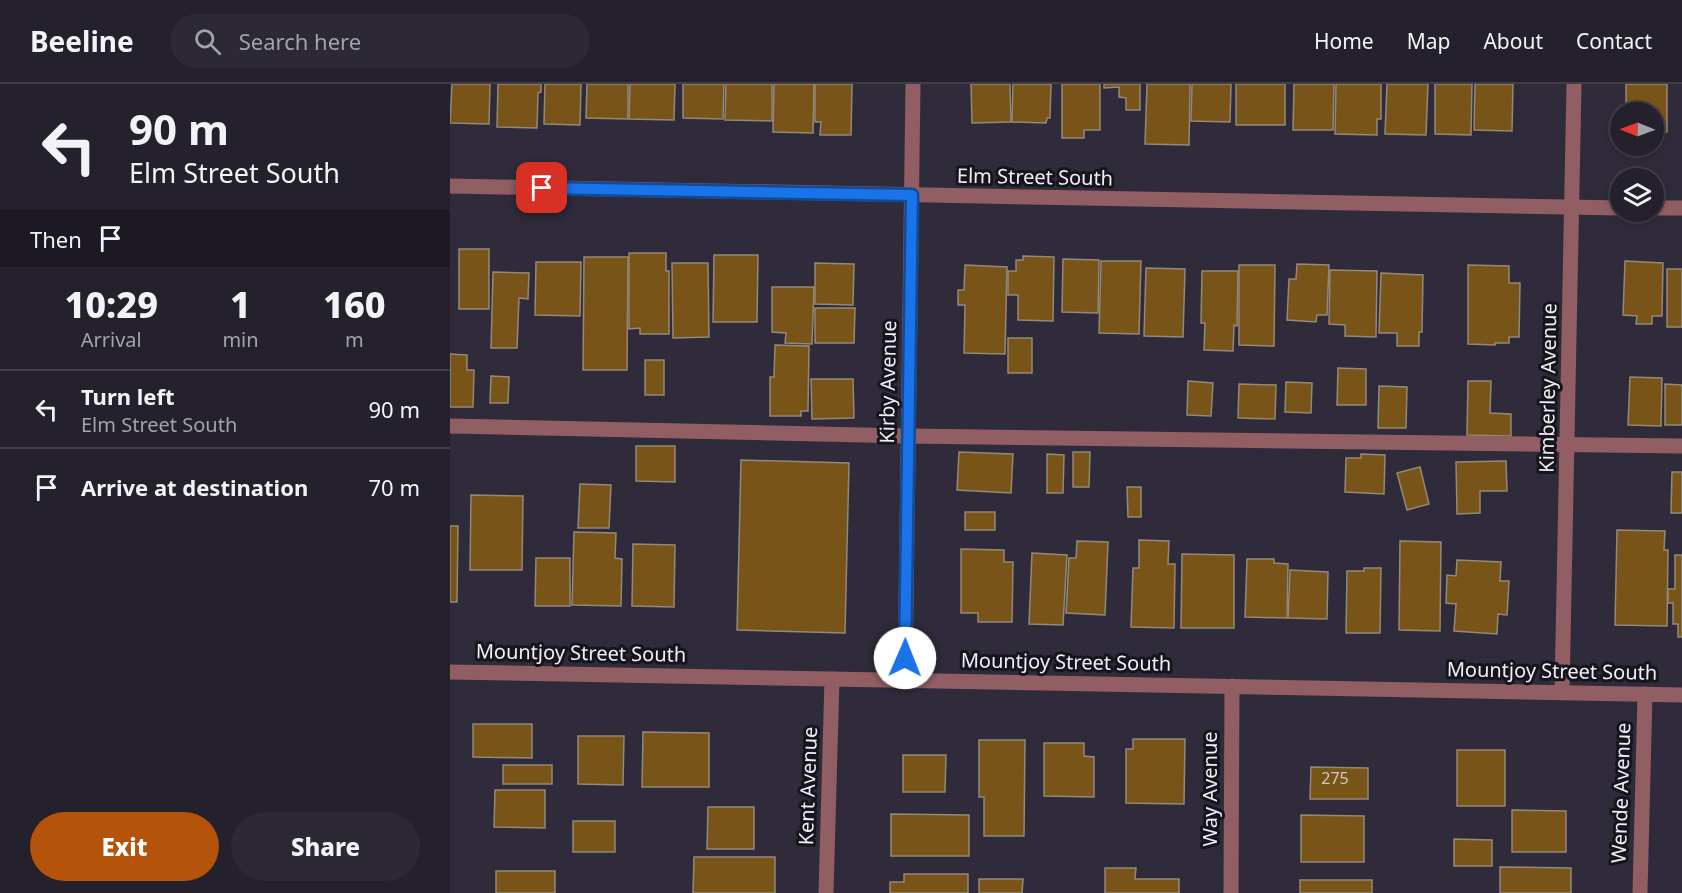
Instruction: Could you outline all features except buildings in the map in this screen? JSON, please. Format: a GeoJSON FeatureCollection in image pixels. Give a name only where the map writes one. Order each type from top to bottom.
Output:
{"type":"FeatureCollection","features":[{"type":"Feature","properties":{"kind":"street","name":"Kirby Avenue"},"geometry":{"type":"LineString","coordinates":[[905,680],[913,84]]}},
{"type":"Feature","properties":{"kind":"street","name":"Kimberley Avenue"},"geometry":{"type":"LineString","coordinates":[[1562,692],[1574,84]]}},
{"type":"Feature","properties":{"kind":"street","name":"Elm Street South"},"geometry":{"type":"LineString","coordinates":[[450,186],[1610,208]]}},
{"type":"Feature","properties":{"kind":"street"},"geometry":{"type":"LineString","coordinates":[[1664,208],[1682,208]]}},
{"type":"Feature","properties":{"kind":"street"},"geometry":{"type":"LineString","coordinates":[[450,426],[909,436],[1682,446]]}},
{"type":"Feature","properties":{"kind":"street","name":"Mountjoy Street South"},"geometry":{"type":"LineString","coordinates":[[450,672],[1682,695]]}},
{"type":"Feature","properties":{"kind":"street","name":"Kent Avenue"},"geometry":{"type":"LineString","coordinates":[[826,893],[832,680]]}},
{"type":"Feature","properties":{"kind":"street","name":"Way Avenue"},"geometry":{"type":"LineString","coordinates":[[1231,893],[1232,686]]}},
{"type":"Feature","properties":{"kind":"street","name":"Wende Avenue"},"geometry":{"type":"LineString","coordinates":[[1640,893],[1645,694]]}},
{"type":"Feature","properties":{"kind":"route"},"geometry":{"type":"LineString","coordinates":[[542,188],[912,195],[905,658]]}}]}
